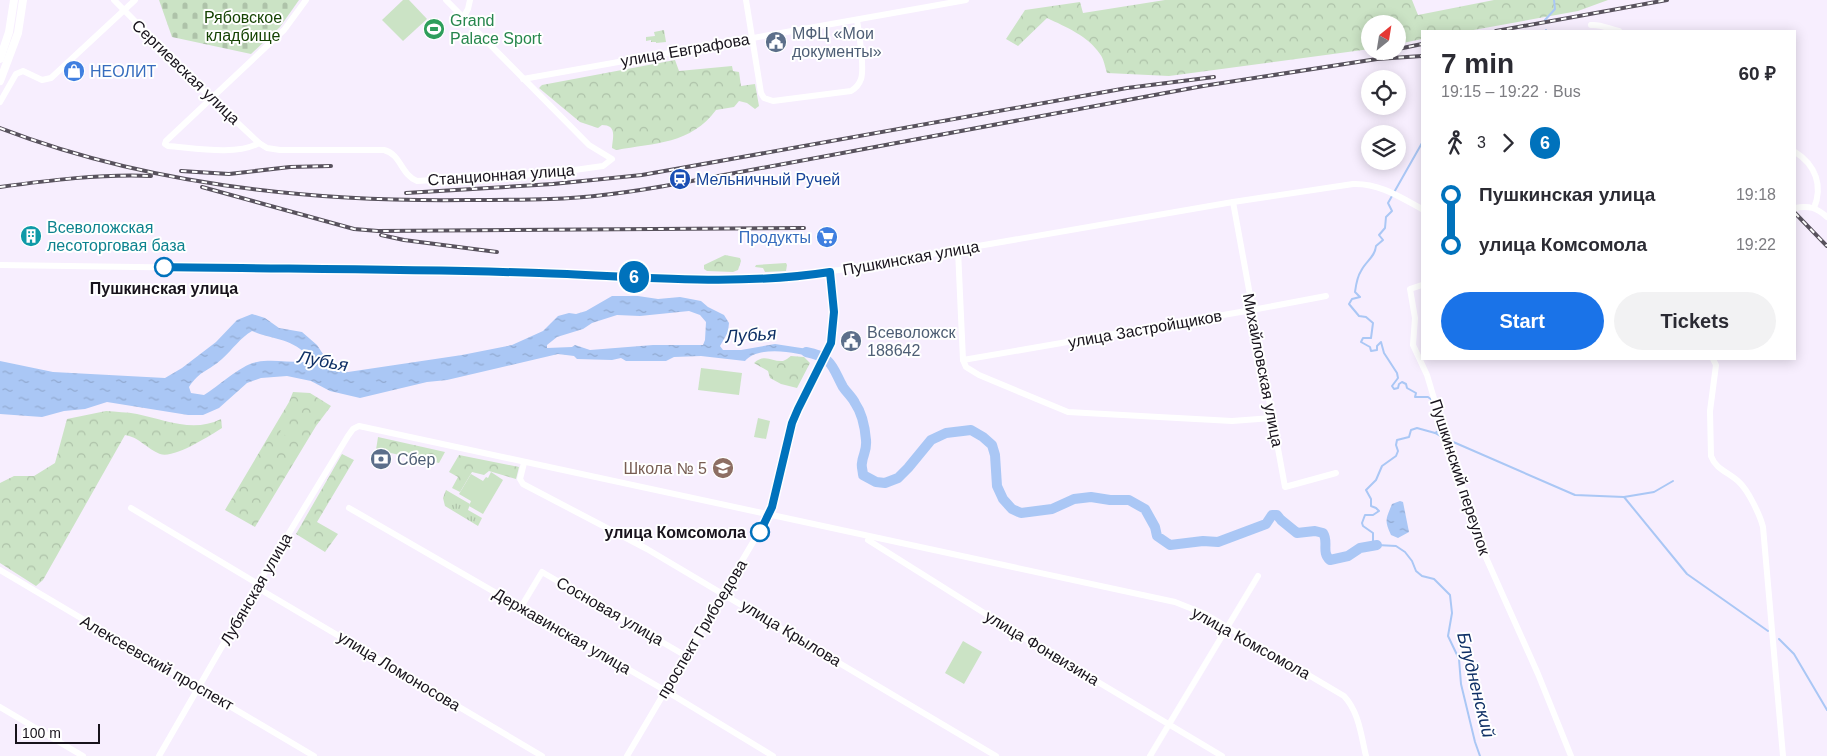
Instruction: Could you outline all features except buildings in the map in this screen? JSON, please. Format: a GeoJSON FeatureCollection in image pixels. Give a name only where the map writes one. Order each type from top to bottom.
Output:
{"type":"FeatureCollection","features":[{"type":"Feature","properties":{"kind":"main road"},"geometry":{"type":"LineString","coordinates":[[0,59],[9,32],[14,0]]}},
{"type":"Feature","properties":{"kind":"main road"},"geometry":{"type":"LineString","coordinates":[[0,81],[18,34],[23,0]]}},
{"type":"Feature","properties":{"kind":"street","name":"Сергиевская улица"},"geometry":{"type":"LineString","coordinates":[[114,0],[211,98],[259,143]]}},
{"type":"Feature","properties":{"kind":"street"},"geometry":{"type":"LineString","coordinates":[[0,102],[16,74],[23,71],[42,80],[51,78],[135,0]]}},
{"type":"Feature","properties":{"kind":"street"},"geometry":{"type":"LineString","coordinates":[[259,143],[251,148],[214,150],[168,146],[165,144],[284,30],[306,0]]}},
{"type":"Feature","properties":{"kind":"street"},"geometry":{"type":"LineString","coordinates":[[446,0],[523,79]]}},
{"type":"Feature","properties":{"kind":"street"},"geometry":{"type":"LineString","coordinates":[[463,18],[470,0]]}},
{"type":"Feature","properties":{"kind":"street"},"geometry":{"type":"LineString","coordinates":[[746,0],[761,93],[768,100],[773,101],[851,91],[855,88],[859,84],[862,74],[857,20]]}},
{"type":"Feature","properties":{"kind":"street","name":"улица Евграфова"},"geometry":{"type":"LineString","coordinates":[[523,79],[966,0]]}},
{"type":"Feature","properties":{"kind":"street"},"geometry":{"type":"LineString","coordinates":[[1591,25],[1599,25],[1608,30]]}},
{"type":"Feature","properties":{"kind":"street","name":"Станционная улица"},"geometry":{"type":"LineString","coordinates":[[259,143],[268,148],[280,150],[390,151],[407,174],[417,181],[553,173],[603,166],[612,159],[589,145],[523,79]]}},
{"type":"Feature","properties":{"kind":"street"},"geometry":{"type":"LineString","coordinates":[[1796,153],[1808,163],[1818,182],[1818,195],[1814,208]]}},
{"type":"Feature","properties":{"kind":"street","name":"Пушкинская улица"},"geometry":{"type":"LineString","coordinates":[[0,265],[513,272],[712,279],[773,278],[830,272],[1233,202],[1353,184],[1365,184],[1387,190],[1421,208]]}},
{"type":"Feature","properties":{"kind":"street","name":"Михайловская улица"},"geometry":{"type":"LineString","coordinates":[[1233,202],[1285,486],[1336,473]]}},
{"type":"Feature","properties":{"kind":"street"},"geometry":{"type":"LineString","coordinates":[[1796,208],[1808,206],[1814,208],[1827,218]]}},
{"type":"Feature","properties":{"kind":"street"},"geometry":{"type":"LineString","coordinates":[[958,250],[963,360],[966,367],[979,375],[1068,412],[1232,421],[1272,418]]}},
{"type":"Feature","properties":{"kind":"street","name":"проспект Грибоедова"},"geometry":{"type":"LineString","coordinates":[[627,756],[769,515],[792,423],[804,393],[828,353],[832,338],[834,312],[830,272]]}},
{"type":"Feature","properties":{"kind":"street","name":"Пушкинский переулок"},"geometry":{"type":"LineString","coordinates":[[1421,285],[1410,289],[1415,318],[1413,345],[1427,376],[1456,472],[1474,513],[1476,533],[1572,756]]}},
{"type":"Feature","properties":{"kind":"street","name":"улица Застройщиков"},"geometry":{"type":"LineString","coordinates":[[963,360],[1326,296]]}},
{"type":"Feature","properties":{"kind":"street"},"geometry":{"type":"LineString","coordinates":[[1714,360],[1716,365],[1710,411],[1711,456],[1714,463],[1740,482],[1760,516],[1763,527],[1783,756]]}},
{"type":"Feature","properties":{"kind":"street","name":"улица Комсомола"},"geometry":{"type":"LineString","coordinates":[[359,426],[1175,602],[1205,614],[1227,626],[1344,696],[1352,704],[1357,716],[1366,756]]}},
{"type":"Feature","properties":{"kind":"street","name":"Лубянская улица"},"geometry":{"type":"LineString","coordinates":[[159,756],[200,688],[257,586],[348,436],[353,429],[359,426]]}},
{"type":"Feature","properties":{"kind":"street","name":"улица Крылова"},"geometry":{"type":"LineString","coordinates":[[524,463],[520,480],[523,484],[647,549],[724,593],[996,756]]}},
{"type":"Feature","properties":{"kind":"street","name":"улица Ломоносова"},"geometry":{"type":"LineString","coordinates":[[130,508],[542,756]]}},
{"type":"Feature","properties":{"kind":"street","name":"Державинская улица"},"geometry":{"type":"LineString","coordinates":[[349,508],[666,691],[773,756]]}},
{"type":"Feature","properties":{"kind":"street","name":"улица Фонвизина"},"geometry":{"type":"LineString","coordinates":[[863,536],[1016,633],[1222,756]]}},
{"type":"Feature","properties":{"kind":"street","name":"Алексеевский проспект"},"geometry":{"type":"LineString","coordinates":[[0,570],[314,756]]}},
{"type":"Feature","properties":{"kind":"street","name":"Сосновая улица"},"geometry":{"type":"LineString","coordinates":[[521,607],[542,572],[686,656]]}},
{"type":"Feature","properties":{"kind":"street"},"geometry":{"type":"LineString","coordinates":[[1150,756],[1258,576]]}},
{"type":"Feature","properties":{"kind":"street"},"geometry":{"type":"LineString","coordinates":[[0,707],[83,756]]}},
{"type":"Feature","properties":{"kind":"green space","name":"Рябовское кладбище"},"geometry":{"type":"Polygon","coordinates":[[[159,0],[299,0],[280,27],[251,54],[172,37],[159,0]]]}},
{"type":"Feature","properties":{"kind":"green space"},"geometry":{"type":"Polygon","coordinates":[[[403,0],[409,0],[427,19],[403,41],[382,20],[403,0]]]}},
{"type":"Feature","properties":{"kind":"green space"},"geometry":{"type":"Polygon","coordinates":[[[1165,0],[1412,0],[1418,15],[1494,0],[1608,0],[1578,11],[1474,30],[1421,30],[1421,39],[1406,42],[1406,15],[1361,15],[1361,50],[1169,76],[1107,73],[1101,56],[1089,42],[1047,18],[1018,46],[1006,39],[1025,10],[1080,2],[1083,13],[1165,0]]]}},
{"type":"Feature","properties":{"kind":"green space"},"geometry":{"type":"Polygon","coordinates":[[[664,30],[666,42],[646,41],[646,37],[655,36],[654,32],[664,30]]]}},
{"type":"Feature","properties":{"kind":"green space"},"geometry":{"type":"Polygon","coordinates":[[[675,60],[679,71],[732,66],[733,71],[739,72],[741,86],[755,84],[759,106],[755,109],[747,103],[739,101],[734,107],[716,110],[695,130],[684,136],[658,143],[616,150],[612,148],[613,132],[610,127],[602,125],[598,128],[580,122],[539,88],[542,85],[675,60]]]}},
{"type":"Feature","properties":{"kind":"green space"},"geometry":{"type":"Polygon","coordinates":[[[725,255],[740,258],[738,270],[733,272],[707,271],[704,269],[704,265],[725,255]]]}},
{"type":"Feature","properties":{"kind":"green space"},"geometry":{"type":"Polygon","coordinates":[[[786,263],[786,271],[765,272],[763,268],[755,267],[756,265],[786,263]]]}},
{"type":"Feature","properties":{"kind":"green space"},"geometry":{"type":"Polygon","coordinates":[[[791,356],[804,357],[810,363],[797,388],[781,384],[770,378],[768,371],[754,363],[765,358],[783,361],[791,356]]]}},
{"type":"Feature","properties":{"kind":"green space"},"geometry":{"type":"Polygon","coordinates":[[[701,368],[742,373],[739,395],[698,390],[701,368]]]}},
{"type":"Feature","properties":{"kind":"green space"},"geometry":{"type":"Polygon","coordinates":[[[293,392],[310,393],[331,406],[316,426],[255,527],[225,510],[289,402],[293,392]]]}},
{"type":"Feature","properties":{"kind":"green space"},"geometry":{"type":"Polygon","coordinates":[[[106,411],[133,413],[190,425],[211,423],[221,419],[222,428],[191,446],[166,455],[155,452],[135,438],[125,435],[43,580],[36,586],[0,563],[0,483],[14,476],[34,476],[55,463],[67,419],[106,411]]]}},
{"type":"Feature","properties":{"kind":"green space"},"geometry":{"type":"Polygon","coordinates":[[[758,418],[770,421],[766,439],[754,437],[758,418]]]}},
{"type":"Feature","properties":{"kind":"green space"},"geometry":{"type":"Polygon","coordinates":[[[284,423],[297,431],[292,439],[279,432],[284,423]]]}},
{"type":"Feature","properties":{"kind":"green space"},"geometry":{"type":"Polygon","coordinates":[[[378,437],[445,452],[439,463],[376,450],[378,437]]]}},
{"type":"Feature","properties":{"kind":"green space"},"geometry":{"type":"Polygon","coordinates":[[[342,454],[354,460],[317,522],[338,534],[325,552],[296,534],[342,454]]]}},
{"type":"Feature","properties":{"kind":"green space"},"geometry":{"type":"Polygon","coordinates":[[[459,455],[519,467],[516,479],[489,471],[484,475],[472,472],[460,492],[452,488],[458,477],[449,472],[459,455]]]}},
{"type":"Feature","properties":{"kind":"green space"},"geometry":{"type":"Polygon","coordinates":[[[491,472],[503,480],[483,514],[469,506],[471,501],[459,494],[471,474],[483,481],[486,477],[488,478],[491,472]]]}},
{"type":"Feature","properties":{"kind":"green space"},"geometry":{"type":"Polygon","coordinates":[[[446,490],[470,504],[468,510],[482,518],[478,526],[445,506],[443,498],[446,490]]]}},
{"type":"Feature","properties":{"kind":"green space"},"geometry":{"type":"Polygon","coordinates":[[[963,641],[982,652],[964,684],[945,673],[963,641]]]}},
{"type":"Feature","properties":{"kind":"water"},"geometry":{"type":"Polygon","coordinates":[[[612,296],[638,296],[658,299],[680,297],[701,301],[724,315],[729,323],[728,332],[720,346],[723,350],[741,350],[775,344],[821,351],[816,359],[789,352],[769,351],[751,356],[745,361],[701,356],[674,357],[666,361],[626,361],[621,358],[612,360],[577,359],[574,356],[558,354],[360,398],[330,391],[311,381],[287,376],[261,378],[247,383],[219,408],[203,415],[188,415],[107,402],[85,409],[64,411],[42,417],[0,414],[0,361],[53,372],[165,378],[182,368],[216,342],[237,320],[252,314],[265,318],[279,328],[302,332],[317,345],[331,366],[340,371],[348,372],[462,355],[512,345],[543,331],[558,316],[586,311],[612,296]],[[689,311],[640,316],[617,315],[557,337],[547,345],[547,348],[572,347],[575,345],[590,350],[653,345],[703,345],[706,322],[700,315],[689,311]],[[252,331],[217,363],[197,377],[189,387],[191,393],[204,395],[237,371],[257,362],[307,362],[309,358],[303,351],[290,343],[252,331]]]}},
{"type":"Feature","properties":{"kind":"water"},"geometry":{"type":"Polygon","coordinates":[[[1400,501],[1403,502],[1409,532],[1398,538],[1391,535],[1387,526],[1387,520],[1392,504],[1400,501]]]}},
{"type":"Feature","properties":{"kind":"waterway","name":"Мельничный Ручей"},"geometry":{"type":"LineString","coordinates":[[1545,20],[1555,9],[1554,0]]}},
{"type":"Feature","properties":{"kind":"waterway"},"geometry":{"type":"LineString","coordinates":[[1421,145],[1388,203],[1392,211],[1386,217],[1385,228],[1379,235],[1383,240],[1376,246],[1374,253],[1363,268],[1357,281],[1355,292],[1360,297],[1352,299],[1349,304],[1359,316],[1366,317],[1373,323],[1371,338],[1363,338],[1361,342],[1370,347],[1371,351],[1377,350],[1377,346],[1381,342],[1384,353],[1397,373],[1398,378],[1392,386],[1394,389],[1398,388],[1402,382],[1406,384],[1407,388],[1416,393],[1415,397],[1428,397],[1432,400]]}},
{"type":"Feature","properties":{"kind":"waterway","name":"Лубья"},"geometry":{"type":"LineString","coordinates":[[806,352],[827,360],[834,368],[843,387],[860,411],[866,440],[862,464],[863,475],[876,482],[885,483],[898,478],[931,440],[946,433],[971,430],[992,445],[995,455],[997,486],[1003,499],[1012,509],[1021,513],[1052,509],[1074,499],[1091,497],[1129,500],[1145,509],[1155,527],[1157,536],[1170,545],[1203,541],[1218,542],[1266,524],[1272,515],[1277,515],[1297,533],[1315,531],[1323,533],[1325,536],[1326,554],[1330,560],[1348,556],[1360,548],[1377,545]]}},
{"type":"Feature","properties":{"kind":"waterway","name":"Блудненский"},"geometry":{"type":"LineString","coordinates":[[1436,414],[1438,431],[1435,433],[1417,428],[1411,430],[1409,437],[1397,440],[1398,451],[1396,456],[1382,466],[1376,480],[1366,490],[1371,499],[1371,506],[1379,511],[1373,515],[1365,515],[1362,523],[1363,526],[1373,533],[1373,541],[1377,545],[1396,546],[1405,552],[1412,561],[1416,571],[1422,576],[1434,579],[1450,595],[1452,613],[1448,636],[1459,659],[1461,684],[1480,756]]}},
{"type":"Feature","properties":{"kind":"waterway"},"geometry":{"type":"LineString","coordinates":[[1435,433],[1444,438]]}},
{"type":"Feature","properties":{"kind":"waterway"},"geometry":{"type":"LineString","coordinates":[[1451,441],[1575,495],[1624,497],[1687,574],[1768,631]]}},
{"type":"Feature","properties":{"kind":"waterway"},"geometry":{"type":"LineString","coordinates":[[1624,497],[1654,492],[1673,481]]}},
{"type":"Feature","properties":{"kind":"waterway"},"geometry":{"type":"LineString","coordinates":[[1779,639],[1794,654],[1827,710]]}},
{"type":"Feature","properties":{"kind":"railway"},"geometry":{"type":"LineString","coordinates":[[1502,30],[1667,0]]}},
{"type":"Feature","properties":{"kind":"railway"},"geometry":{"type":"LineString","coordinates":[[1406,47],[1421,44]]}},
{"type":"Feature","properties":{"kind":"railway"},"geometry":{"type":"LineString","coordinates":[[0,128],[56,148],[113,164],[230,186],[349,198],[408,200],[566,198],[616,194],[665,186],[1203,86],[1377,59],[1421,56]]}},
{"type":"Feature","properties":{"kind":"railway"},"geometry":{"type":"LineString","coordinates":[[406,193],[553,184],[642,175],[1127,88],[1214,77]]}},
{"type":"Feature","properties":{"kind":"railway"},"geometry":{"type":"LineString","coordinates":[[181,171],[229,174],[290,167],[331,166]]}},
{"type":"Feature","properties":{"kind":"railway"},"geometry":{"type":"LineString","coordinates":[[0,187],[94,177],[151,176]]}},
{"type":"Feature","properties":{"kind":"railway"},"geometry":{"type":"LineString","coordinates":[[202,187],[354,229],[378,231],[804,228]]}},
{"type":"Feature","properties":{"kind":"railway"},"geometry":{"type":"LineString","coordinates":[[1796,214],[1827,246]]}},
{"type":"Feature","properties":{"kind":"railway"},"geometry":{"type":"LineString","coordinates":[[381,235],[404,240],[497,252]]}},
{"type":"Feature","properties":{"kind":"bus line","name":"6"},"geometry":{"type":"LineString","coordinates":[[164,267],[414,270],[712,279],[773,278],[830,272],[834,312],[831,343],[828,353],[804,393],[792,423],[772,507],[760,532]]}},
{"type":"Feature","properties":{"kind":"place","name":"Grand Palace Sport"},"geometry":{"type":"Point","coordinates":[434,29]}},
{"type":"Feature","properties":{"kind":"place","name":"МФЦ «Мои документы»"},"geometry":{"type":"Point","coordinates":[776,42]}},
{"type":"Feature","properties":{"kind":"place","name":"НЕОЛИТ"},"geometry":{"type":"Point","coordinates":[74,71]}},
{"type":"Feature","properties":{"kind":"place","name":"Мельничный Ручей"},"geometry":{"type":"Point","coordinates":[680,179]}},
{"type":"Feature","properties":{"kind":"place","name":"Всеволожская лесоторговая база"},"geometry":{"type":"Point","coordinates":[31,236]}},
{"type":"Feature","properties":{"kind":"place","name":"Продукты"},"geometry":{"type":"Point","coordinates":[827,237]}},
{"type":"Feature","properties":{"kind":"place","name":"Пушкинская улица"},"geometry":{"type":"Point","coordinates":[164,267]}},
{"type":"Feature","properties":{"kind":"place","name":"Всеволожск 188642"},"geometry":{"type":"Point","coordinates":[851,341]}},
{"type":"Feature","properties":{"kind":"place","name":"Сбер"},"geometry":{"type":"Point","coordinates":[381,459]}},
{"type":"Feature","properties":{"kind":"place","name":"Школа № 5"},"geometry":{"type":"Point","coordinates":[723,468]}},
{"type":"Feature","properties":{"kind":"place","name":"улица Комсомола"},"geometry":{"type":"Point","coordinates":[760,532]}}]}
